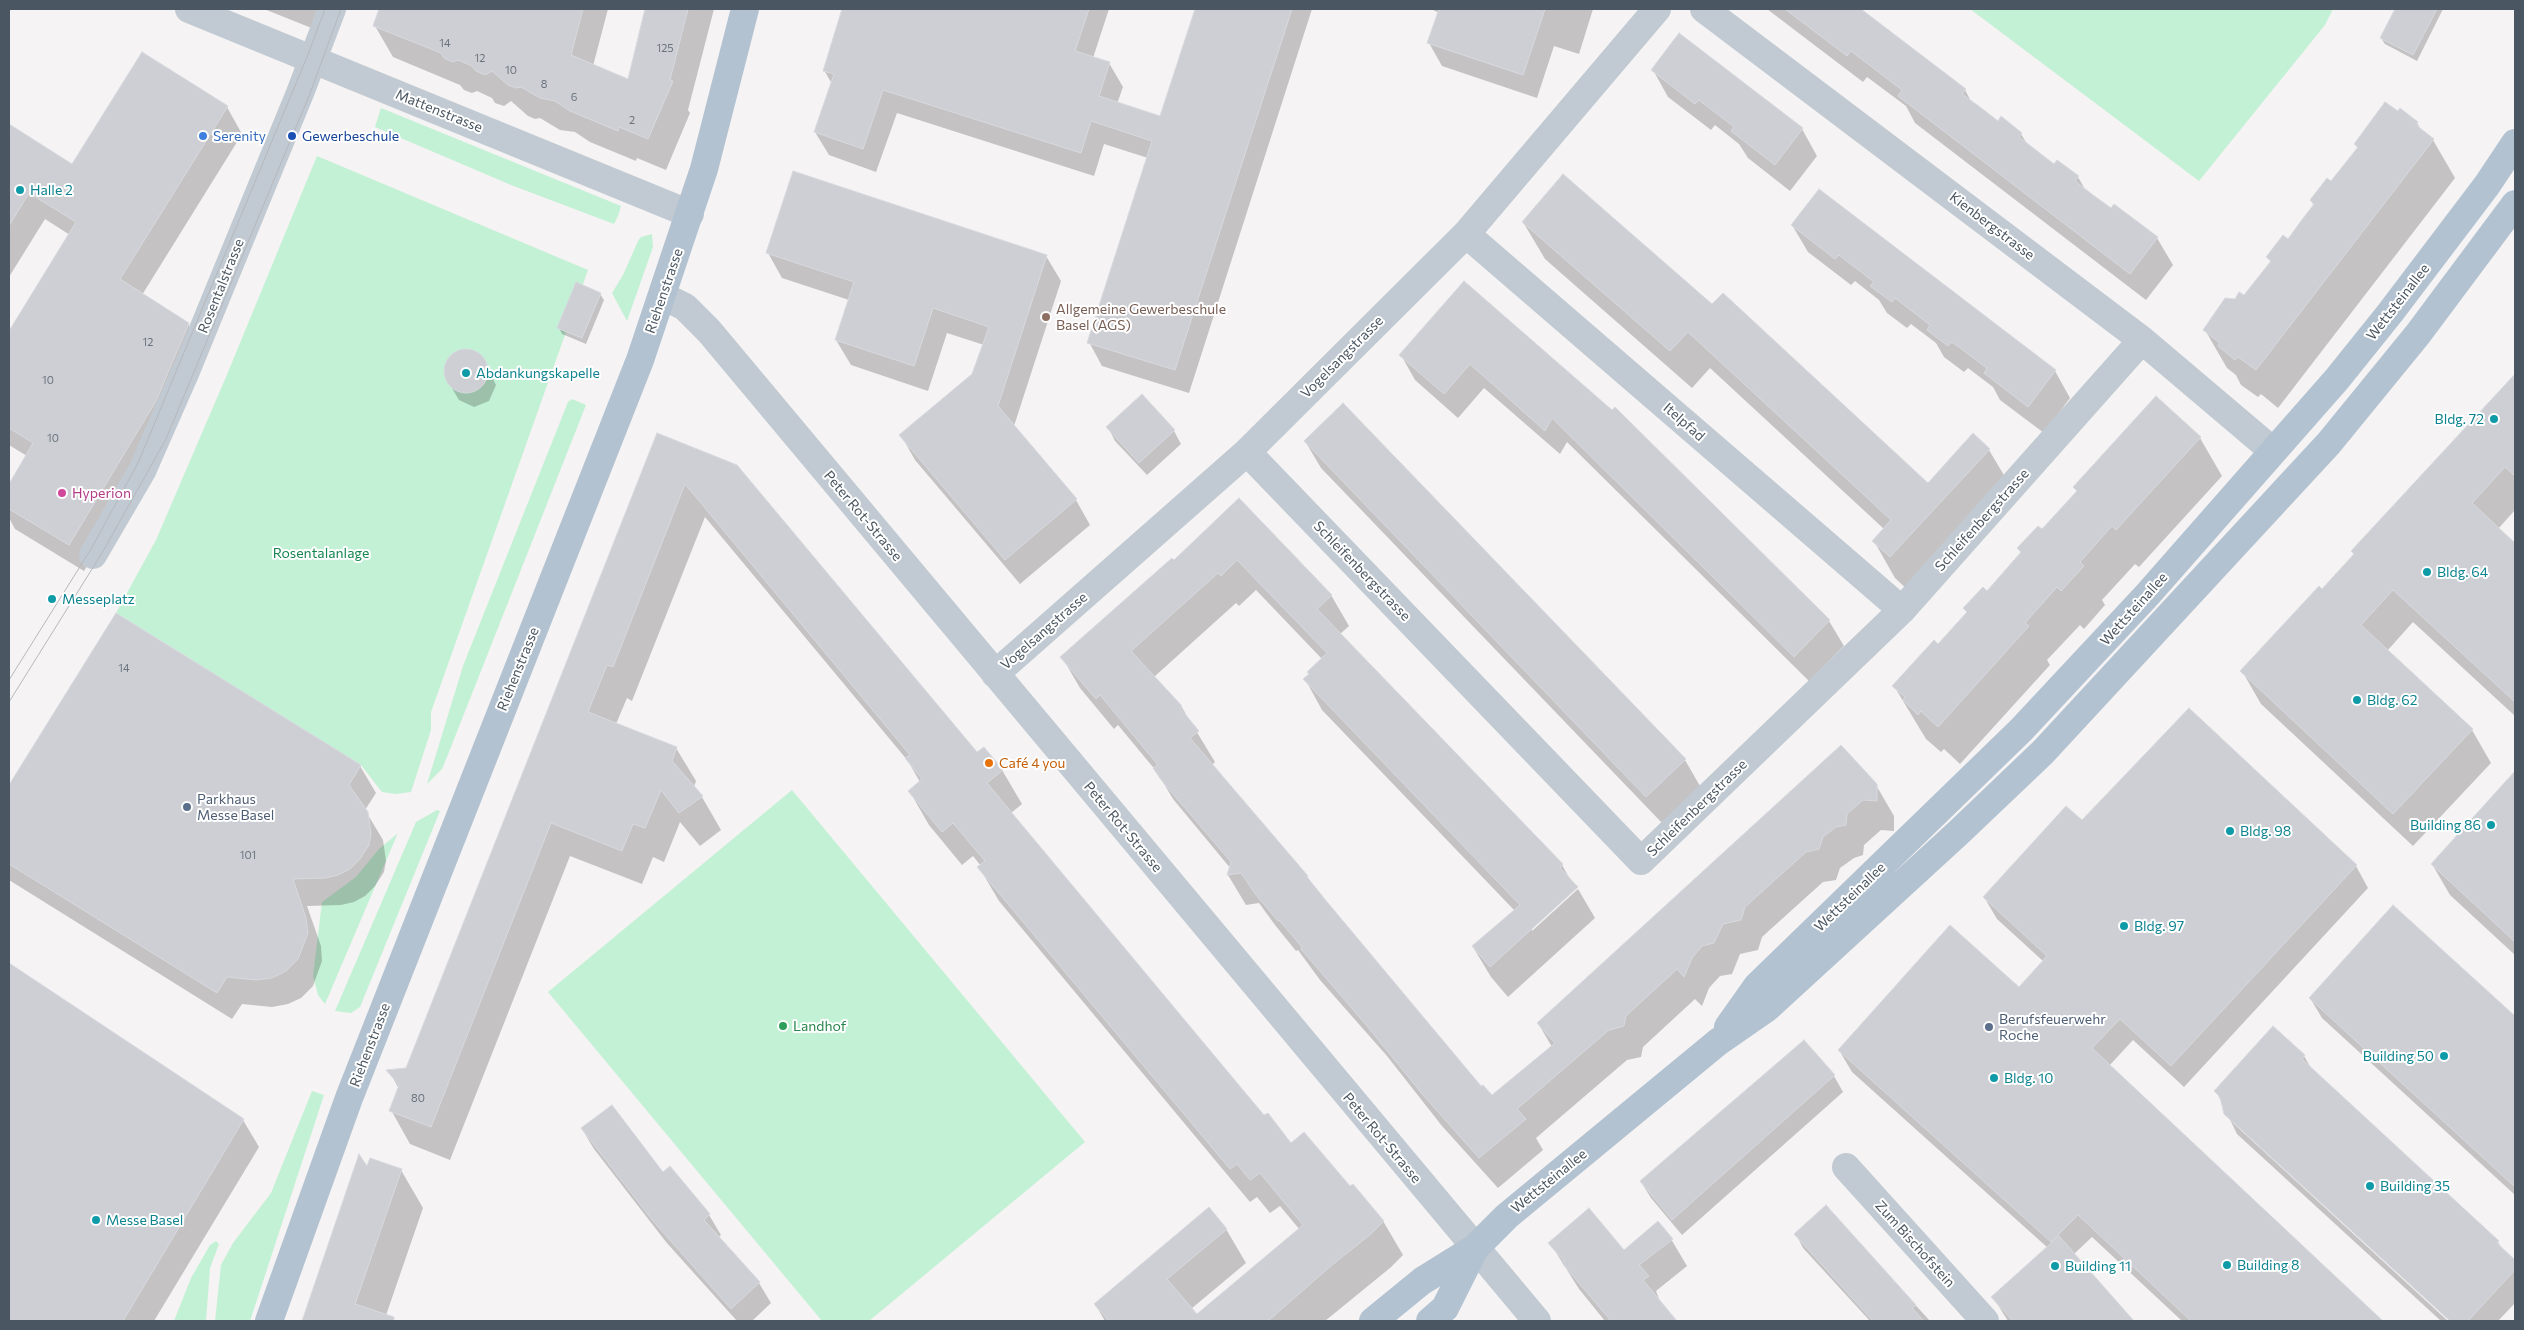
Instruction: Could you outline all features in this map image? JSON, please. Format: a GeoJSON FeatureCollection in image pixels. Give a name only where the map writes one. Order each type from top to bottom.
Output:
{"type":"FeatureCollection","features":[{"type":"Feature","properties":{"kind":"main road","name":"Riehenstrasse"},"geometry":{"type":"LineString","coordinates":[[269,1321],[349,1098],[633,378],[663,296],[704,170],[745,9]]}},
{"type":"Feature","properties":{"kind":"main road","name":"Wettsteinallee"},"geometry":{"type":"LineString","coordinates":[[1718,1042],[1757,986],[2021,730],[2148,594],[2337,379],[2390,313],[2487,185],[2515,143]]}},
{"type":"Feature","properties":{"kind":"main road","name":"Wettsteinallee"},"geometry":{"type":"LineString","coordinates":[[1373,1321],[1422,1281],[1475,1248],[1507,1216],[1718,1042],[1767,1008],[1958,834],[2043,752],[2329,443],[2418,334],[2515,204]]}},
{"type":"Feature","properties":{"kind":"main road","name":"Wettsteinallee"},"geometry":{"type":"LineString","coordinates":[[1440,1317],[1475,1248]]}},
{"type":"Feature","properties":{"kind":"street","name":"Mattenstrasse"},"geometry":{"type":"LineString","coordinates":[[189,9],[690,214]]}},
{"type":"Feature","properties":{"kind":"street","name":"Rosentalstrasse"},"geometry":{"type":"LineString","coordinates":[[93,555],[142,471],[209,316],[314,60],[332,9]]}},
{"type":"Feature","properties":{"kind":"street","name":"Vogelsangstrasse"},"geometry":{"type":"LineString","coordinates":[[995,674],[1247,452],[1466,234],[1657,9]]}},
{"type":"Feature","properties":{"kind":"street","name":"Kienbergstrasse"},"geometry":{"type":"LineString","coordinates":[[1704,9],[2142,340],[2273,451]]}},
{"type":"Feature","properties":{"kind":"street","name":"Itelpfad"},"geometry":{"type":"LineString","coordinates":[[1466,234],[1902,610]]}},
{"type":"Feature","properties":{"kind":"street","name":"Peter Rot-Strasse"},"geometry":{"type":"LineString","coordinates":[[663,296],[685,307],[697,317],[1537,1321]]}},
{"type":"Feature","properties":{"kind":"street","name":"Schleifenbergstrasse"},"geometry":{"type":"LineString","coordinates":[[1247,452],[1641,861],[1902,610],[2142,340]]}},
{"type":"Feature","properties":{"kind":"street","name":"Zum Bischofstein"},"geometry":{"type":"LineString","coordinates":[[1846,1166],[1985,1321]]}},
{"type":"Feature","properties":{"kind":"green space"},"geometry":{"type":"Polygon","coordinates":[[[1970,9],[2333,9],[2325,25],[2199,181],[1970,9]]]}},
{"type":"Feature","properties":{"kind":"green space"},"geometry":{"type":"Polygon","coordinates":[[[381,108],[621,206],[618,216],[614,224],[511,185],[375,127],[381,108]]]}},
{"type":"Feature","properties":{"kind":"green space","name":"Rosentalanlage"},"geometry":{"type":"Polygon","coordinates":[[[317,156],[588,270],[431,712],[431,730],[411,792],[396,794],[382,792],[361,765],[116,613],[156,540],[226,377],[317,156]]]}},
{"type":"Feature","properties":{"kind":"green space"},"geometry":{"type":"Polygon","coordinates":[[[652,234],[653,247],[627,321],[612,293],[623,275],[638,241],[641,237],[652,234]]]}},
{"type":"Feature","properties":{"kind":"green space"},"geometry":{"type":"Polygon","coordinates":[[[572,399],[586,405],[442,769],[427,784],[463,666],[568,402],[572,399]]]}},
{"type":"Feature","properties":{"kind":"green space","name":"Landhof"},"geometry":{"type":"Polygon","coordinates":[[[792,790],[1085,1142],[869,1321],[822,1321],[548,992],[792,790]]]}},
{"type":"Feature","properties":{"kind":"green space"},"geometry":{"type":"Polygon","coordinates":[[[437,810],[440,811],[360,1007],[351,1013],[335,1011],[416,822],[437,810]]]}},
{"type":"Feature","properties":{"kind":"green space"},"geometry":{"type":"Polygon","coordinates":[[[397,834],[325,1004],[318,995],[313,976],[322,902],[356,877],[379,849],[397,834]]]}},
{"type":"Feature","properties":{"kind":"green space"},"geometry":{"type":"Polygon","coordinates":[[[312,1091],[324,1095],[250,1321],[215,1321],[221,1265],[233,1243],[271,1193],[312,1091]]]}},
{"type":"Feature","properties":{"kind":"green space"},"geometry":{"type":"Polygon","coordinates":[[[216,1241],[219,1244],[210,1268],[206,1321],[174,1321],[191,1278],[210,1245],[216,1241]]]}},
{"type":"Feature","properties":{"kind":"building"},"geometry":{"type":"Polygon","coordinates":[[[379,9],[583,9],[571,55],[628,79],[645,9],[688,9],[670,80],[673,81],[648,139],[619,127],[618,131],[570,111],[555,101],[540,98],[521,87],[516,88],[508,85],[492,71],[485,75],[476,71],[472,66],[458,60],[453,62],[444,58],[441,53],[373,26],[379,9]]]}},
{"type":"Feature","properties":{"kind":"building"},"geometry":{"type":"Polygon","coordinates":[[[842,9],[1089,9],[1075,51],[1110,62],[1099,96],[1160,116],[1195,9],[1292,9],[1175,370],[1087,343],[1152,141],[1091,121],[1081,153],[883,90],[863,149],[814,132],[834,74],[823,71],[842,9]]]}},
{"type":"Feature","properties":{"kind":"building"},"geometry":{"type":"Polygon","coordinates":[[[1439,9],[1545,9],[1523,75],[1427,43],[1439,9]]]}},
{"type":"Feature","properties":{"kind":"building"},"geometry":{"type":"Polygon","coordinates":[[[1785,9],[1861,9],[1966,89],[1962,94],[1998,121],[2001,116],[2022,133],[2019,137],[2054,164],[2057,160],[2079,176],[2075,181],[2093,195],[2111,208],[2114,204],[2158,237],[2130,274],[1898,96],[1902,90],[1851,51],[1847,56],[1785,9]]]}},
{"type":"Feature","properties":{"kind":"building"},"geometry":{"type":"Polygon","coordinates":[[[2395,9],[2437,9],[2413,55],[2380,38],[2395,9]]]}},
{"type":"Feature","properties":{"kind":"building"},"geometry":{"type":"Polygon","coordinates":[[[1679,33],[1803,128],[1775,165],[1731,131],[1734,127],[1716,113],[1699,100],[1695,104],[1651,70],[1679,33]]]}},
{"type":"Feature","properties":{"kind":"building"},"geometry":{"type":"Polygon","coordinates":[[[142,52],[228,106],[120,279],[189,323],[156,401],[69,545],[9,509],[9,484],[33,443],[9,428],[9,331],[76,222],[29,193],[9,226],[9,124],[72,164],[142,52]]]}},
{"type":"Feature","properties":{"kind":"building"},"geometry":{"type":"Polygon","coordinates":[[[2385,102],[2398,111],[2400,108],[2418,122],[2416,125],[2434,139],[2256,370],[2238,357],[2235,360],[2218,346],[2220,343],[2203,330],[2225,298],[2235,299],[2239,292],[2244,295],[2271,261],[2266,257],[2283,235],[2288,239],[2314,204],[2310,200],[2327,178],[2331,181],[2358,147],[2354,144],[2385,102]]]}},
{"type":"Feature","properties":{"kind":"building"},"geometry":{"type":"Polygon","coordinates":[[[793,171],[1047,255],[998,406],[1077,499],[1005,560],[899,435],[972,374],[989,327],[933,308],[914,366],[835,340],[854,282],[766,253],[793,171]]]}},
{"type":"Feature","properties":{"kind":"building"},"geometry":{"type":"Polygon","coordinates":[[[1563,174],[1712,304],[1723,293],[1928,483],[1973,433],[1990,449],[1890,557],[1872,541],[1891,520],[1688,332],[1670,351],[1522,222],[1563,174]]]}},
{"type":"Feature","properties":{"kind":"building"},"geometry":{"type":"Polygon","coordinates":[[[1819,189],[2056,370],[2028,407],[1984,373],[1987,368],[1952,342],[1948,346],[1927,330],[1930,325],[1895,298],[1892,302],[1870,286],[1874,282],[1839,255],[1835,259],[1791,225],[1819,189]]]}},
{"type":"Feature","properties":{"kind":"building"},"geometry":{"type":"Polygon","coordinates":[[[1464,281],[1612,410],[1615,407],[1830,620],[1794,657],[1552,418],[1545,431],[1470,364],[1444,394],[1399,355],[1464,281]]]}},
{"type":"Feature","properties":{"kind":"building"},"geometry":{"type":"Polygon","coordinates":[[[576,282],[601,293],[582,338],[557,328],[576,282]]]}},
{"type":"Feature","properties":{"kind":"building","name":"Abdankungskapelle"},"geometry":{"type":"Polygon","coordinates":[[[470,349],[482,355],[487,363],[487,379],[482,387],[474,392],[462,393],[450,387],[445,379],[444,367],[450,355],[458,350],[470,349]]]}},
{"type":"Feature","properties":{"kind":"building"},"geometry":{"type":"Polygon","coordinates":[[[2515,374],[2515,476],[2505,467],[2472,503],[2515,543],[2515,702],[2393,590],[2361,625],[2473,729],[2393,814],[2240,671],[2319,586],[2322,589],[2354,554],[2351,551],[2515,374]]]}},
{"type":"Feature","properties":{"kind":"building"},"geometry":{"type":"Polygon","coordinates":[[[1142,394],[1175,430],[1139,463],[1106,427],[1142,394]]]}},
{"type":"Feature","properties":{"kind":"building"},"geometry":{"type":"Polygon","coordinates":[[[2156,396],[2201,437],[2116,530],[2112,526],[2080,562],[2084,566],[2061,591],[2057,587],[2025,623],[2029,626],[1938,727],[1921,711],[1918,715],[1903,700],[1905,697],[1892,686],[1934,640],[1938,644],[1967,612],[1963,608],[1983,587],[1987,591],[2021,552],[2017,548],[2038,526],[2042,529],[2077,491],[2073,487],[2156,396]]]}},
{"type":"Feature","properties":{"kind":"building"},"geometry":{"type":"Polygon","coordinates":[[[1343,403],[1686,759],[1646,797],[1304,441],[1343,403]]]}},
{"type":"Feature","properties":{"kind":"building"},"geometry":{"type":"Polygon","coordinates":[[[657,433],[737,465],[977,752],[984,747],[1003,770],[987,783],[1264,1115],[1268,1113],[1291,1143],[1304,1132],[1350,1186],[1353,1184],[1384,1221],[1268,1321],[1109,1321],[1094,1304],[1209,1207],[1227,1229],[1167,1279],[1197,1314],[1303,1225],[1260,1173],[1250,1180],[1237,1164],[1230,1169],[977,867],[985,861],[953,823],[942,832],[908,791],[922,779],[905,758],[910,755],[685,484],[613,667],[607,665],[588,712],[677,747],[672,761],[703,796],[679,813],[661,790],[645,828],[633,824],[622,851],[551,823],[431,1127],[389,1111],[399,1085],[386,1070],[406,1068],[657,433]]]}},
{"type":"Feature","properties":{"kind":"building"},"geometry":{"type":"Polygon","coordinates":[[[1239,498],[1332,595],[1317,609],[1563,864],[1560,868],[1578,887],[1490,967],[1472,946],[1520,905],[1303,679],[1309,674],[1307,672],[1327,653],[1237,560],[1221,576],[1218,573],[1131,651],[1182,706],[1180,708],[1199,731],[1190,738],[1308,876],[1328,903],[1481,1086],[1483,1085],[1492,1095],[1555,1043],[1537,1023],[1841,745],[1877,784],[1877,801],[1863,800],[1847,814],[1846,825],[1836,827],[1823,837],[1819,849],[1806,852],[1745,907],[1741,920],[1723,924],[1714,943],[1702,946],[1692,958],[1684,977],[1677,969],[1626,1016],[1624,1026],[1609,1030],[1517,1109],[1526,1119],[1479,1158],[1423,1095],[1301,949],[1302,947],[1256,895],[1241,873],[1227,875],[1231,862],[1162,781],[1153,768],[1158,765],[1100,695],[1096,699],[1060,657],[1172,558],[1174,560],[1239,498]]]}},
{"type":"Feature","properties":{"kind":"building","name":"Parkhaus Messe Basel"},"geometry":{"type":"Polygon","coordinates":[[[116,613],[361,765],[349,785],[368,812],[371,833],[369,845],[360,859],[350,869],[338,875],[326,878],[293,879],[306,918],[308,933],[298,959],[286,971],[272,978],[256,980],[227,977],[217,993],[9,864],[9,785],[116,613]]]}},
{"type":"Feature","properties":{"kind":"building"},"geometry":{"type":"Polygon","coordinates":[[[2189,708],[2357,865],[2171,1066],[2120,1019],[2092,1048],[2383,1321],[2191,1321],[2078,1215],[2051,1242],[1838,1050],[1950,925],[2019,987],[2047,956],[1983,897],[2066,806],[2082,820],[2189,708]]]}},
{"type":"Feature","properties":{"kind":"building","name":"Building 86"},"geometry":{"type":"Polygon","coordinates":[[[2515,771],[2515,942],[2431,864],[2515,771]]]}},
{"type":"Feature","properties":{"kind":"building","name":"Building 50"},"geometry":{"type":"Polygon","coordinates":[[[2393,905],[2515,1016],[2515,1187],[2309,998],[2393,905]]]}},
{"type":"Feature","properties":{"kind":"building","name":"Messe Basel"},"geometry":{"type":"Polygon","coordinates":[[[9,963],[244,1119],[123,1321],[9,1321],[9,963]]]}},
{"type":"Feature","properties":{"kind":"building","name":"Building 35"},"geometry":{"type":"Polygon","coordinates":[[[2273,1026],[2305,1055],[2302,1059],[2499,1241],[2497,1243],[2515,1260],[2515,1270],[2468,1321],[2450,1321],[2224,1114],[2220,1097],[2214,1091],[2273,1026]]]}},
{"type":"Feature","properties":{"kind":"building"},"geometry":{"type":"Polygon","coordinates":[[[1804,1040],[1835,1075],[1672,1220],[1640,1181],[1804,1040]]]}},
{"type":"Feature","properties":{"kind":"building"},"geometry":{"type":"Polygon","coordinates":[[[612,1105],[663,1172],[670,1166],[710,1214],[704,1220],[760,1282],[731,1309],[653,1221],[581,1128],[612,1105]]]}},
{"type":"Feature","properties":{"kind":"building"},"geometry":{"type":"Polygon","coordinates":[[[359,1154],[367,1166],[370,1158],[402,1169],[355,1304],[394,1317],[394,1321],[302,1321],[359,1154]]]}},
{"type":"Feature","properties":{"kind":"building"},"geometry":{"type":"Polygon","coordinates":[[[1826,1205],[1916,1305],[1912,1308],[1924,1321],[1873,1321],[1794,1234],[1826,1205]]]}},
{"type":"Feature","properties":{"kind":"building"},"geometry":{"type":"Polygon","coordinates":[[[1589,1208],[1624,1250],[1658,1221],[1673,1239],[1639,1265],[1649,1276],[1643,1280],[1677,1321],[1611,1321],[1562,1263],[1564,1261],[1548,1243],[1589,1208]]]}},
{"type":"Feature","properties":{"kind":"building","name":"Building 11"},"geometry":{"type":"Polygon","coordinates":[[[2059,1236],[2134,1321],[2013,1321],[1991,1297],[2059,1236]]]}},
{"type":"Feature","properties":{"kind":"tram line"},"geometry":{"type":"LineString","coordinates":[[9,680],[91,549],[138,463],[307,57],[325,9]]}},
{"type":"Feature","properties":{"kind":"tram line"},"geometry":{"type":"LineString","coordinates":[[9,702],[102,553],[166,439],[309,96],[341,9]]}},
{"type":"Feature","properties":{"kind":"place","name":"Serenity"},"geometry":{"type":"Point","coordinates":[203,136]}},
{"type":"Feature","properties":{"kind":"place","name":"Gewerbeschule"},"geometry":{"type":"Point","coordinates":[292,136]}},
{"type":"Feature","properties":{"kind":"place","name":"Halle 2"},"geometry":{"type":"Point","coordinates":[20,190]}},
{"type":"Feature","properties":{"kind":"place","name":"Allgemeine Gewerbeschule Basel (AGS)"},"geometry":{"type":"Point","coordinates":[1046,317]}},
{"type":"Feature","properties":{"kind":"place","name":"Abdankungskapelle"},"geometry":{"type":"Point","coordinates":[466,373]}},
{"type":"Feature","properties":{"kind":"place","name":"Bldg. 72"},"geometry":{"type":"Point","coordinates":[2494,419]}},
{"type":"Feature","properties":{"kind":"place","name":"Hyperion"},"geometry":{"type":"Point","coordinates":[62,493]}},
{"type":"Feature","properties":{"kind":"place","name":"Bldg. 64"},"geometry":{"type":"Point","coordinates":[2427,572]}},
{"type":"Feature","properties":{"kind":"place","name":"Messeplatz"},"geometry":{"type":"Point","coordinates":[52,599]}},
{"type":"Feature","properties":{"kind":"place","name":"Bldg. 62"},"geometry":{"type":"Point","coordinates":[2357,700]}},
{"type":"Feature","properties":{"kind":"place","name":"Café 4 you"},"geometry":{"type":"Point","coordinates":[989,763]}},
{"type":"Feature","properties":{"kind":"place","name":"Parkhaus Messe Basel"},"geometry":{"type":"Point","coordinates":[187,807]}},
{"type":"Feature","properties":{"kind":"place","name":"Building 86"},"geometry":{"type":"Point","coordinates":[2491,825]}},
{"type":"Feature","properties":{"kind":"place","name":"Bldg. 98"},"geometry":{"type":"Point","coordinates":[2230,831]}},
{"type":"Feature","properties":{"kind":"place","name":"Bldg. 97"},"geometry":{"type":"Point","coordinates":[2124,926]}},
{"type":"Feature","properties":{"kind":"place","name":"Landhof"},"geometry":{"type":"Point","coordinates":[783,1026]}},
{"type":"Feature","properties":{"kind":"place","name":"Berufsfeuerwehr Roche"},"geometry":{"type":"Point","coordinates":[1989,1027]}},
{"type":"Feature","properties":{"kind":"place","name":"Building 50"},"geometry":{"type":"Point","coordinates":[2444,1056]}},
{"type":"Feature","properties":{"kind":"place","name":"Bldg. 10"},"geometry":{"type":"Point","coordinates":[1994,1078]}},
{"type":"Feature","properties":{"kind":"place","name":"Building 35"},"geometry":{"type":"Point","coordinates":[2370,1186]}},
{"type":"Feature","properties":{"kind":"place","name":"Messe Basel"},"geometry":{"type":"Point","coordinates":[96,1220]}},
{"type":"Feature","properties":{"kind":"place","name":"Building 8"},"geometry":{"type":"Point","coordinates":[2227,1265]}},
{"type":"Feature","properties":{"kind":"place","name":"Building 11"},"geometry":{"type":"Point","coordinates":[2055,1266]}}]}
